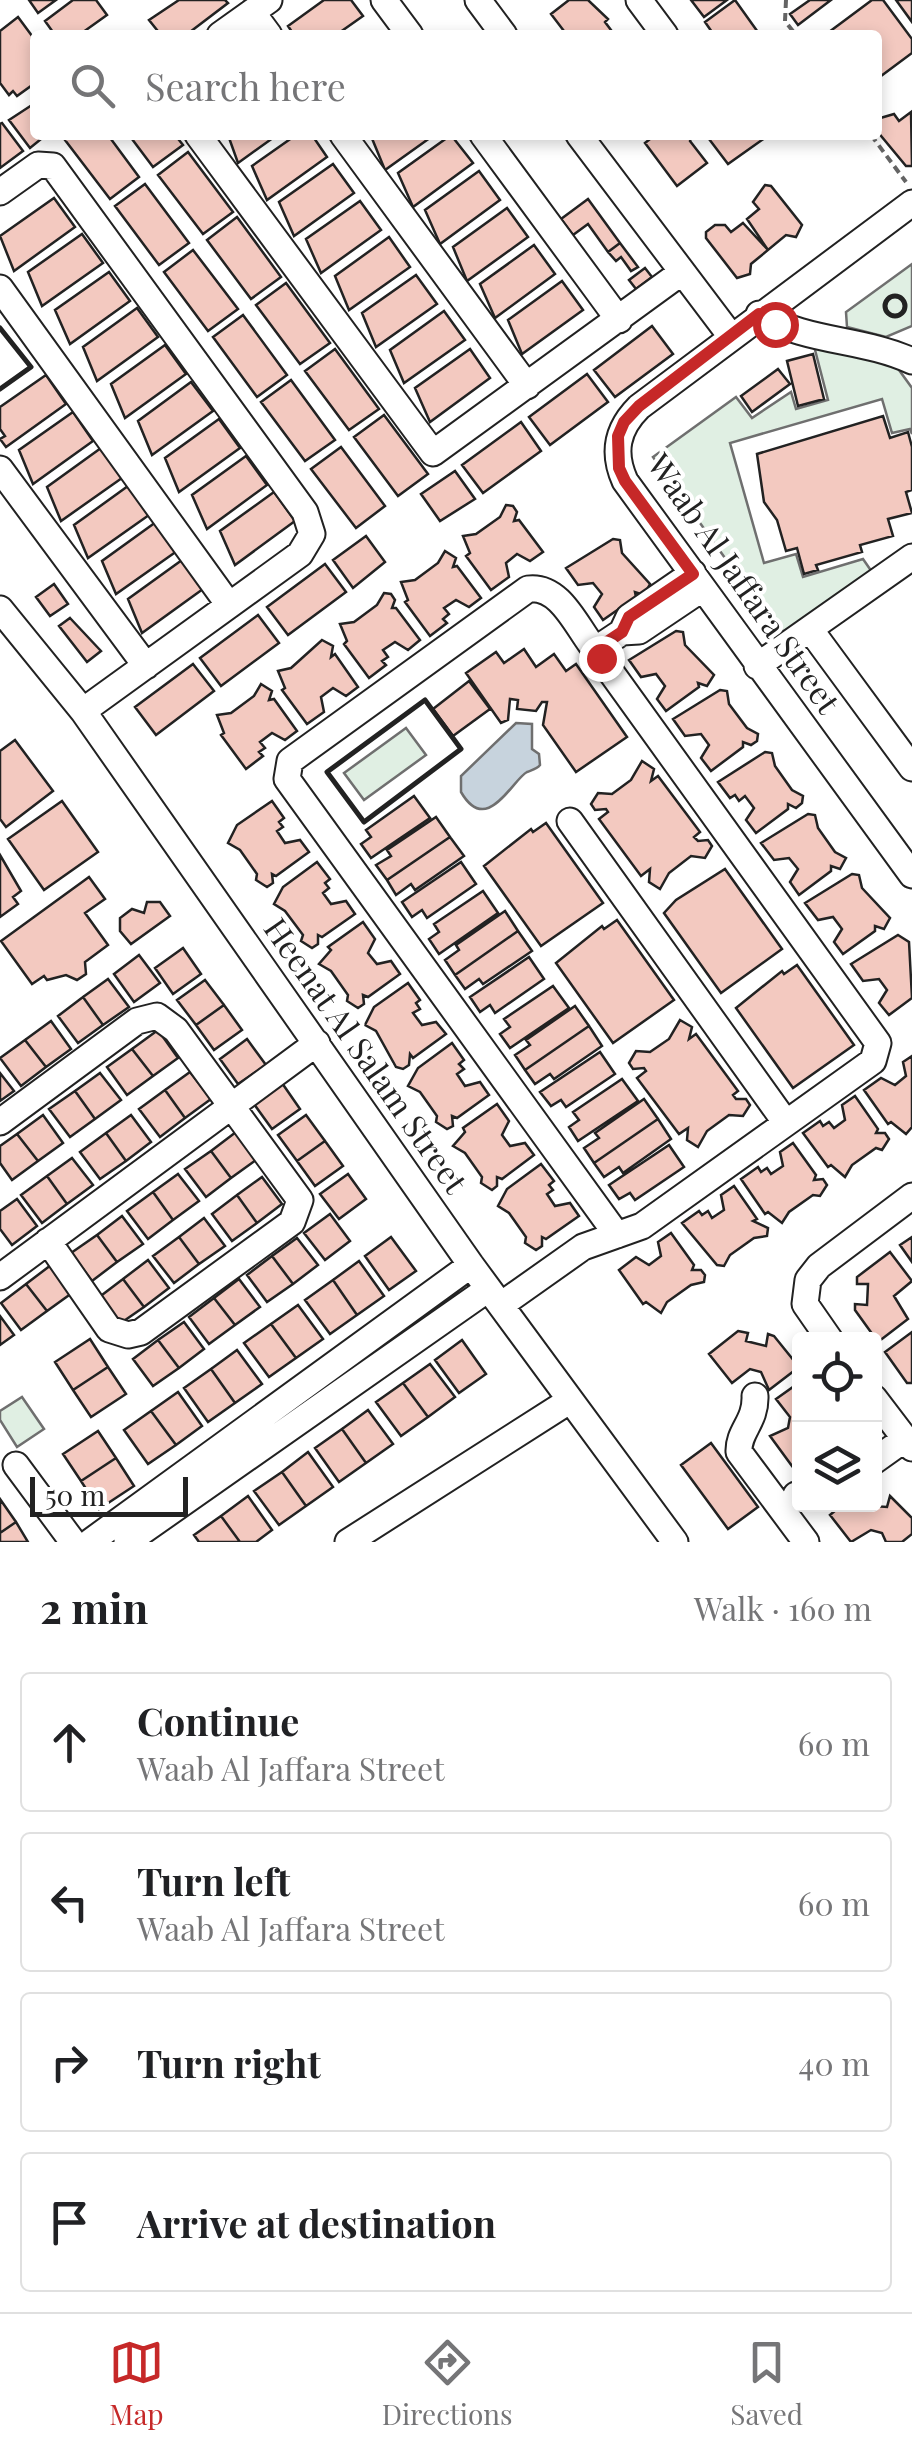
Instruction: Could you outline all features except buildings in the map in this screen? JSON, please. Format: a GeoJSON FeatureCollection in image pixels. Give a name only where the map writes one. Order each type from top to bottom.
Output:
{"type":"FeatureCollection","features":[{"type":"Feature","properties":{"kind":"street"},"geometry":{"type":"LineString","coordinates":[[384,0],[406,30]]}},
{"type":"Feature","properties":{"kind":"street"},"geometry":{"type":"LineString","coordinates":[[478,0],[500,30]]}},
{"type":"Feature","properties":{"kind":"street"},"geometry":{"type":"LineString","coordinates":[[639,0],[660,30]]}},
{"type":"Feature","properties":{"kind":"street"},"geometry":{"type":"LineString","coordinates":[[227,30],[261,6]]}},
{"type":"Feature","properties":{"kind":"street"},"geometry":{"type":"LineString","coordinates":[[202,140],[430,452],[436,452],[682,272]]}},
{"type":"Feature","properties":{"kind":"street"},"geometry":{"type":"LineString","coordinates":[[346,140],[527,386]]}},
{"type":"Feature","properties":{"kind":"street"},"geometry":{"type":"LineString","coordinates":[[487,140],[619,320]]}},
{"type":"Feature","properties":{"kind":"street"},"geometry":{"type":"LineString","coordinates":[[583,140],[730,335]]}},
{"type":"Feature","properties":{"kind":"street"},"geometry":{"type":"LineString","coordinates":[[0,192],[38,165],[52,166],[310,522],[308,546],[83,711]]}},
{"type":"Feature","properties":{"kind":"street","name":"Waab Al Jaffara Street"},"geometry":{"type":"LineString","coordinates":[[912,203],[639,406],[624,422],[618,436],[619,468],[625,481],[912,875]]}},
{"type":"Feature","properties":{"kind":"street"},"geometry":{"type":"LineString","coordinates":[[0,288],[230,605]]}},
{"type":"Feature","properties":{"kind":"street"},"geometry":{"type":"LineString","coordinates":[[759,314],[810,338],[909,355]]}},
{"type":"Feature","properties":{"kind":"street"},"geometry":{"type":"LineString","coordinates":[[0,469],[146,666]]}},
{"type":"Feature","properties":{"kind":"street"},"geometry":{"type":"LineString","coordinates":[[757,666],[812,632],[912,558]]}},
{"type":"Feature","properties":{"kind":"street"},"geometry":{"type":"LineString","coordinates":[[595,650],[622,632],[629,617],[698,581]]}},
{"type":"Feature","properties":{"kind":"street"},"geometry":{"type":"LineString","coordinates":[[127,1542],[495,1297],[583,1248],[618,1235],[642,1226],[872,1061],[878,1044],[595,650],[553,594],[528,589],[290,760],[286,772],[289,785],[618,1235]]}},
{"type":"Feature","properties":{"kind":"street","name":"Heenat Al Salam Street"},"geometry":{"type":"LineString","coordinates":[[0,610],[83,711],[471,1265],[676,1542]]}},
{"type":"Feature","properties":{"kind":"street"},"geometry":{"type":"LineString","coordinates":[[812,632],[912,768]]}},
{"type":"Feature","properties":{"kind":"street"},"geometry":{"type":"LineString","coordinates":[[570,820],[786,1123]]}},
{"type":"Feature","properties":{"kind":"street"},"geometry":{"type":"LineString","coordinates":[[0,1122],[146,1016],[166,1020],[295,1190],[300,1208],[292,1222],[141,1332],[128,1335],[109,1328],[48,1242]]}},
{"type":"Feature","properties":{"kind":"street"},"geometry":{"type":"LineString","coordinates":[[0,1277],[317,1044]]}},
{"type":"Feature","properties":{"kind":"street"},"geometry":{"type":"LineString","coordinates":[[824,1332],[805,1304],[808,1280],[818,1266],[912,1196]]}},
{"type":"Feature","properties":{"kind":"street"},"geometry":{"type":"LineString","coordinates":[[90,1542],[471,1265]]}},
{"type":"Feature","properties":{"kind":"street"},"geometry":{"type":"LineString","coordinates":[[755,1396],[756,1414],[738,1445],[739,1452],[792,1495]]}},
{"type":"Feature","properties":{"kind":"street"},"geometry":{"type":"LineString","coordinates":[[348,1542],[568,1400]]}},
{"type":"Feature","properties":{"kind":"street"},"geometry":{"type":"LineString","coordinates":[[882,1415],[908,1443],[882,1458]]}},
{"type":"Feature","properties":{"kind":"street"},"geometry":{"type":"LineString","coordinates":[[16,1466],[73,1542]]}},
{"type":"Feature","properties":{"kind":"street"},"geometry":{"type":"LineString","coordinates":[[798,1512],[806,1542]]}},
{"type":"Feature","properties":{"kind":"path"},"geometry":{"type":"LineString","coordinates":[[786,0],[785,21],[792,30]]}},
{"type":"Feature","properties":{"kind":"path"},"geometry":{"type":"LineString","coordinates":[[875,140],[912,190]]}},
{"type":"Feature","properties":{"kind":"green space"},"geometry":{"type":"Polygon","coordinates":[[[912,264],[912,326],[886,337],[847,327],[846,312],[912,264]]]}},
{"type":"Feature","properties":{"kind":"green space"},"geometry":{"type":"Polygon","coordinates":[[[814,346],[891,359],[912,388],[912,434],[910,429],[892,433],[882,399],[730,443],[764,563],[796,554],[803,577],[863,559],[872,572],[790,631],[777,631],[653,457],[736,397],[752,418],[791,392],[796,409],[828,400],[814,346]]]}},
{"type":"Feature","properties":{"kind":"green space"},"geometry":{"type":"Polygon","coordinates":[[[406,728],[426,755],[364,800],[344,773],[406,728]]]}},
{"type":"Feature","properties":{"kind":"green space"},"geometry":{"type":"Polygon","coordinates":[[[22,1397],[44,1429],[17,1447],[0,1420],[0,1411],[22,1397]]]}},
{"type":"Feature","properties":{"kind":"shaded area"},"geometry":{"type":"Polygon","coordinates":[[[516,723],[532,724],[532,749],[539,754],[540,765],[521,777],[498,802],[480,809],[461,792],[461,776],[516,723]]]}},
{"type":"Feature","properties":{"kind":"wall"},"geometry":{"type":"LineString","coordinates":[[891,296],[899,296],[905,306],[899,316],[891,316],[885,310],[885,302],[891,296]]}},
{"type":"Feature","properties":{"kind":"wall"},"geometry":{"type":"LineString","coordinates":[[0,328],[31,367],[0,389]]}},
{"type":"Feature","properties":{"kind":"wall"},"geometry":{"type":"LineString","coordinates":[[425,700],[461,749],[364,822],[327,772],[425,700]]}},
{"type":"Feature","properties":{"kind":"route"},"geometry":{"type":"LineString","coordinates":[[601,658],[595,650],[622,632],[629,617],[693,574],[619,468],[618,436],[624,422],[639,406],[698,365],[759,314],[775,324]]}}]}
